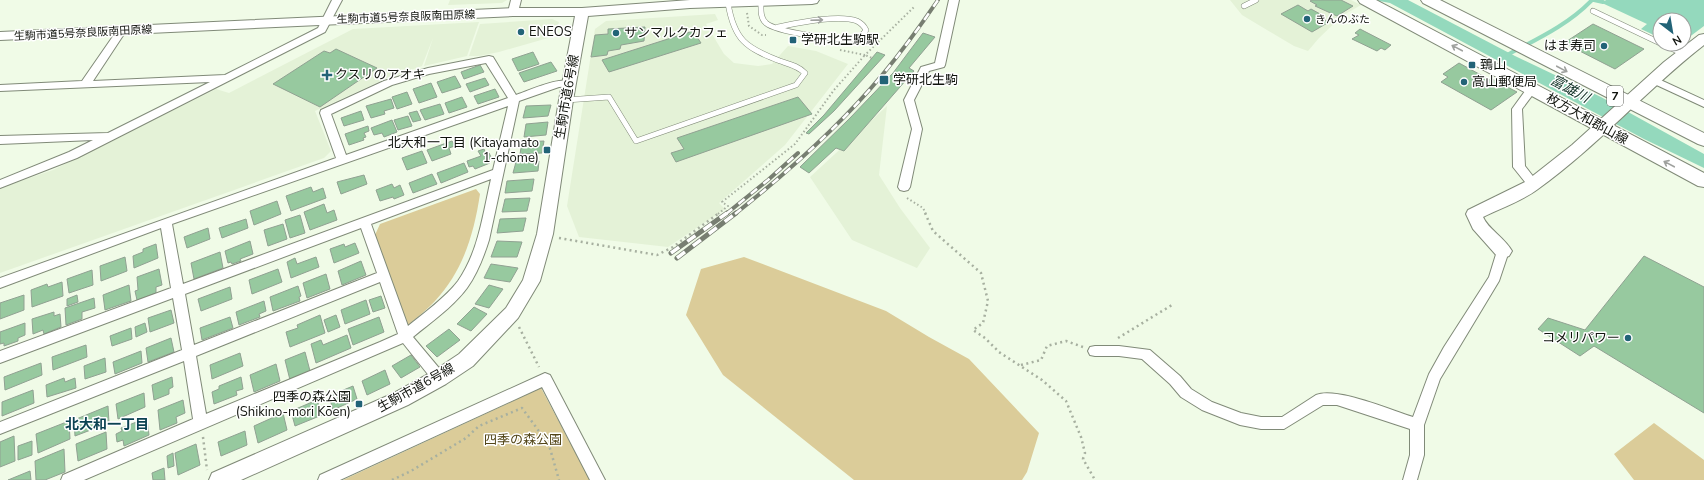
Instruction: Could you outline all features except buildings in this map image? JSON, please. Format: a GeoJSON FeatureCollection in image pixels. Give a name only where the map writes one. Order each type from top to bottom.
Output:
{"type":"FeatureCollection","features":[{"type":"Feature","properties":{"kind":"main road","name":"枚方大和郡山線"},"geometry":{"type":"LineString","coordinates":[[1365,0],[1704,182]]}},
{"type":"Feature","properties":{"kind":"main road","name":"7"},"geometry":{"type":"LineString","coordinates":[[1428,0],[1528,50],[1628,103],[1704,140]]}},
{"type":"Feature","properties":{"kind":"street"},"geometry":{"type":"LineString","coordinates":[[0,184],[65,158],[111,136],[230,78],[322,30],[337,0]]}},
{"type":"Feature","properties":{"kind":"street","name":"生駒市道5号奈良阪南田原線"},"geometry":{"type":"LineString","coordinates":[[0,36],[327,20],[514,6],[582,12],[690,2],[728,3],[812,0]]}},
{"type":"Feature","properties":{"kind":"street"},"geometry":{"type":"LineString","coordinates":[[904,187],[917,129],[908,100],[925,69],[940,65],[954,0]]}},
{"type":"Feature","properties":{"kind":"street","name":"生駒市道6号線"},"geometry":{"type":"LineString","coordinates":[[220,477],[401,399],[439,378],[466,360],[512,313],[531,281],[545,234],[582,12]]}},
{"type":"Feature","properties":{"kind":"street"},"geometry":{"type":"LineString","coordinates":[[85,84],[121,31]]}},
{"type":"Feature","properties":{"kind":"street"},"geometry":{"type":"LineString","coordinates":[[1410,480],[1417,455],[1417,424],[1434,378],[1449,351],[1495,278],[1503,251],[1500,245],[1475,221],[1474,214],[1504,200],[1532,184],[1578,149],[1669,65],[1704,38]]}},
{"type":"Feature","properties":{"kind":"street"},"geometry":{"type":"LineString","coordinates":[[68,480],[369,353],[405,336],[444,303],[467,277],[477,258],[483,240],[514,100],[489,59],[428,71],[388,83],[325,113],[342,159]]}},
{"type":"Feature","properties":{"kind":"street"},"geometry":{"type":"LineString","coordinates":[[0,88],[230,78]]}},
{"type":"Feature","properties":{"kind":"street"},"geometry":{"type":"LineString","coordinates":[[1654,80],[1704,104]]}},
{"type":"Feature","properties":{"kind":"street"},"geometry":{"type":"LineString","coordinates":[[0,283],[342,159],[558,84],[568,92]]}},
{"type":"Feature","properties":{"kind":"street"},"geometry":{"type":"LineString","coordinates":[[1532,89],[1517,109],[1519,167],[1532,184]]}},
{"type":"Feature","properties":{"kind":"street"},"geometry":{"type":"LineString","coordinates":[[0,140],[111,136]]}},
{"type":"Feature","properties":{"kind":"street"},"geometry":{"type":"LineString","coordinates":[[0,357],[498,172]]}},
{"type":"Feature","properties":{"kind":"street"},"geometry":{"type":"LineString","coordinates":[[166,222],[201,423]]}},
{"type":"Feature","properties":{"kind":"street"},"geometry":{"type":"LineString","coordinates":[[365,222],[405,336],[439,378]]}},
{"type":"Feature","properties":{"kind":"street"},"geometry":{"type":"LineString","coordinates":[[0,428],[383,276]]}},
{"type":"Feature","properties":{"kind":"street"},"geometry":{"type":"LineString","coordinates":[[1095,351],[1119,351],[1145,354],[1175,380],[1186,393],[1208,406],[1240,419],[1261,423],[1284,423],[1315,403],[1328,398],[1337,399],[1417,424]]}},
{"type":"Feature","properties":{"kind":"street"},"geometry":{"type":"LineString","coordinates":[[325,480],[545,379],[598,480]]}},
{"type":"Feature","properties":{"kind":"lane"},"geometry":{"type":"LineString","coordinates":[[1244,6],[1256,0]]}},
{"type":"Feature","properties":{"kind":"lane"},"geometry":{"type":"LineString","coordinates":[[761,2],[761,13],[764,21],[768,24],[796,33],[847,39],[859,37],[864,34],[866,30],[858,22],[848,19],[808,21],[778,27]]}},
{"type":"Feature","properties":{"kind":"lane"},"geometry":{"type":"LineString","coordinates":[[568,92],[608,97],[636,141],[796,85],[805,73],[800,68],[751,49],[740,39],[732,26],[728,3]]}},
{"type":"Feature","properties":{"kind":"lane"},"geometry":{"type":"LineString","coordinates":[[1593,11],[1652,40]]}},
{"type":"Feature","properties":{"kind":"lane"},"geometry":{"type":"LineString","coordinates":[[1679,52],[1684,54]]}},
{"type":"Feature","properties":{"kind":"path"},"geometry":{"type":"LineString","coordinates":[[545,234],[657,255],[673,246],[728,206],[722,202],[795,144],[834,90],[865,55],[914,8]]}},
{"type":"Feature","properties":{"kind":"path"},"geometry":{"type":"LineString","coordinates":[[865,55],[872,58]]}},
{"type":"Feature","properties":{"kind":"path"},"geometry":{"type":"LineString","coordinates":[[904,187],[904,196],[924,208],[933,231],[981,273],[988,301],[983,323],[973,330],[985,338],[999,352],[1042,380],[1066,401],[1081,437],[1085,453],[1083,459],[1095,480]]}},
{"type":"Feature","properties":{"kind":"path"},"geometry":{"type":"LineString","coordinates":[[512,313],[545,379]]}},
{"type":"Feature","properties":{"kind":"path"},"geometry":{"type":"LineString","coordinates":[[392,480],[411,471],[466,438],[478,426],[522,408],[549,446],[559,480]]}},
{"type":"Feature","properties":{"kind":"path"},"geometry":{"type":"LineString","coordinates":[[201,423],[220,477]]}},
{"type":"Feature","properties":{"kind":"shaded area"},"geometry":{"type":"Polygon","coordinates":[[[450,0],[507,0],[502,3],[448,5],[450,0]]]}},
{"type":"Feature","properties":{"kind":"shaded area"},"geometry":{"type":"Polygon","coordinates":[[[1230,0],[1351,0],[1361,5],[1342,16],[1308,51],[1294,46],[1242,15],[1230,0]]]}},
{"type":"Feature","properties":{"kind":"shaded area"},"geometry":{"type":"Polygon","coordinates":[[[715,14],[718,20],[706,24],[724,54],[734,63],[758,66],[772,64],[788,46],[816,51],[848,64],[785,145],[719,203],[725,209],[668,247],[579,237],[567,206],[595,29],[606,21],[715,14]]]}},
{"type":"Feature","properties":{"kind":"shaded area"},"geometry":{"type":"Polygon","coordinates":[[[552,19],[559,22],[555,35],[549,35],[548,38],[499,52],[479,56],[469,56],[480,24],[552,19]]]}},
{"type":"Feature","properties":{"kind":"shaded area"},"geometry":{"type":"Polygon","coordinates":[[[479,22],[467,56],[424,66],[433,38],[422,66],[385,79],[315,111],[331,151],[324,158],[0,273],[0,188],[53,170],[216,89],[229,93],[353,29],[479,22]]]}},
{"type":"Feature","properties":{"kind":"shaded area"},"geometry":{"type":"Polygon","coordinates":[[[887,106],[879,175],[900,208],[930,248],[917,268],[852,240],[810,177],[887,106]]]}},
{"type":"Feature","properties":{"kind":"green space"},"geometry":{"type":"Polygon","coordinates":[[[476,189],[480,194],[471,238],[460,265],[445,289],[435,301],[407,326],[375,235],[380,224],[476,189]]]}},
{"type":"Feature","properties":{"kind":"green space"},"geometry":{"type":"Polygon","coordinates":[[[744,257],[886,311],[969,359],[1039,433],[1027,472],[1022,480],[854,480],[723,375],[686,315],[701,269],[744,257]]]}},
{"type":"Feature","properties":{"kind":"green space","name":"四季の森公園"},"geometry":{"type":"Polygon","coordinates":[[[541,388],[590,480],[343,480],[541,388]]]}},
{"type":"Feature","properties":{"kind":"green space"},"geometry":{"type":"Polygon","coordinates":[[[1654,423],[1704,460],[1704,480],[1634,480],[1614,454],[1654,423]]]}},
{"type":"Feature","properties":{"kind":"water","name":"富雄川"},"geometry":{"type":"Polygon","coordinates":[[[1374,0],[1408,0],[1515,56],[1601,97],[1704,154],[1704,168],[1644,139],[1390,3],[1374,0]]]}},
{"type":"Feature","properties":{"kind":"water"},"geometry":{"type":"Polygon","coordinates":[[[1606,0],[1704,0],[1704,26],[1692,35],[1692,12],[1652,12],[1652,34],[1641,29],[1647,24],[1602,3],[1606,0]]]}},
{"type":"Feature","properties":{"kind":"waterway"},"geometry":{"type":"LineString","coordinates":[[1507,55],[1541,37],[1573,17],[1592,0]]}},
{"type":"Feature","properties":{"kind":"waterway"},"geometry":{"type":"LineString","coordinates":[[1594,0],[1603,2]]}},
{"type":"Feature","properties":{"kind":"railway"},"geometry":{"type":"LineString","coordinates":[[735,214],[794,165],[849,112],[890,65],[938,0]]}},
{"type":"Feature","properties":{"kind":"railway"},"geometry":{"type":"LineString","coordinates":[[726,214],[768,180],[798,153]]}},
{"type":"Feature","properties":{"kind":"railway"},"geometry":{"type":"LineString","coordinates":[[671,253],[727,213]]}},
{"type":"Feature","properties":{"kind":"railway"},"geometry":{"type":"LineString","coordinates":[[677,258],[736,213]]}},
{"type":"Feature","properties":{"kind":"place","name":"きんのぶた"},"geometry":{"type":"Point","coordinates":[1307,19]}},
{"type":"Feature","properties":{"kind":"place","name":"ENEOS"},"geometry":{"type":"Point","coordinates":[521,32]}},
{"type":"Feature","properties":{"kind":"place","name":"サンマルクカフェ"},"geometry":{"type":"Point","coordinates":[616,33]}},
{"type":"Feature","properties":{"kind":"place","name":"学研北生駒駅"},"geometry":{"type":"Point","coordinates":[793,40]}},
{"type":"Feature","properties":{"kind":"place","name":"はま寿司"},"geometry":{"type":"Point","coordinates":[1604,46]}},
{"type":"Feature","properties":{"kind":"place","name":"鵄山"},"geometry":{"type":"Point","coordinates":[1472,65]}},
{"type":"Feature","properties":{"kind":"place","name":"クスリのアオキ"},"geometry":{"type":"Point","coordinates":[327,75]}},
{"type":"Feature","properties":{"kind":"place","name":"学研北生駒"},"geometry":{"type":"Point","coordinates":[884,80]}},
{"type":"Feature","properties":{"kind":"place","name":"高山郵便局"},"geometry":{"type":"Point","coordinates":[1464,82]}},
{"type":"Feature","properties":{"kind":"place","name":"北大和一丁目 (Kitayamato 1-chōme)"},"geometry":{"type":"Point","coordinates":[547,150]}},
{"type":"Feature","properties":{"kind":"place","name":"コメリパワー"},"geometry":{"type":"Point","coordinates":[1628,338]}},
{"type":"Feature","properties":{"kind":"place","name":"四季の森公園 (Shikino-mori Kōen)"},"geometry":{"type":"Point","coordinates":[359,404]}},
{"type":"Feature","properties":{"kind":"district","name":"北大和一丁目"},"geometry":{"type":"Point","coordinates":[107,424]}}]}
